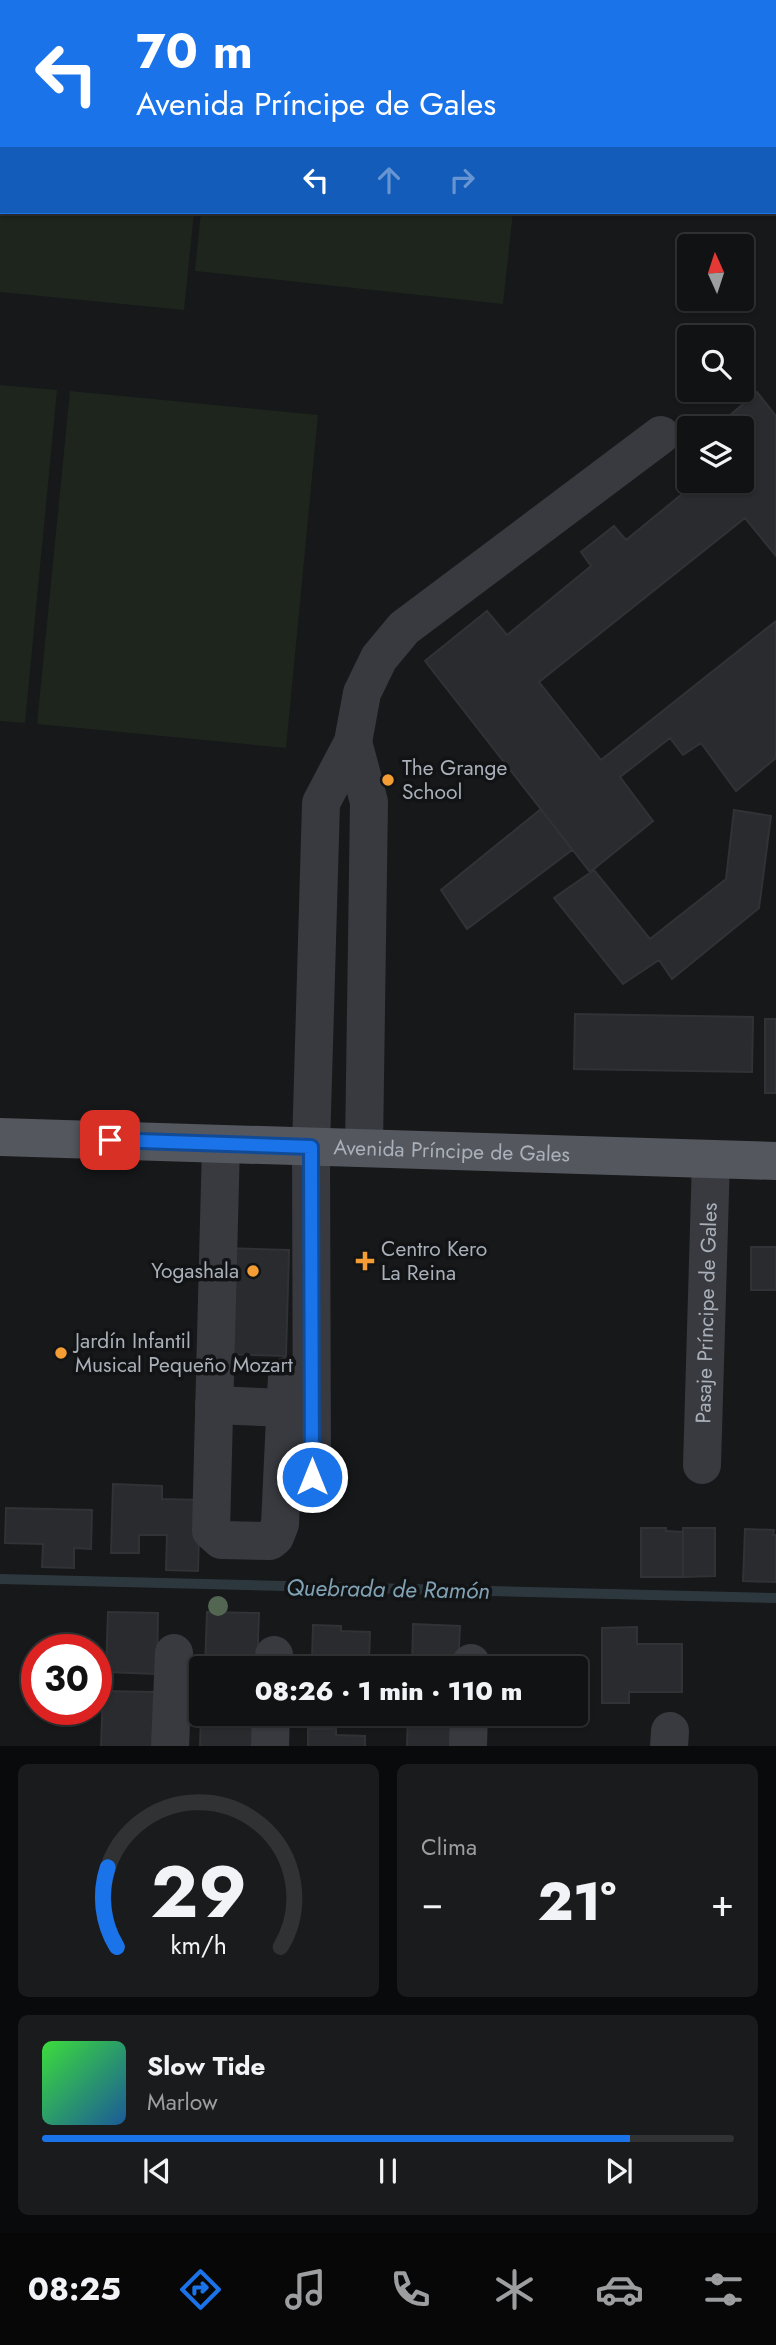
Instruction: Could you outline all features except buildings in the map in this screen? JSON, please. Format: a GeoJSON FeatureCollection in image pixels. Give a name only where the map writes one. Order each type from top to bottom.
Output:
{"type":"FeatureCollection","features":[{"type":"Feature","properties":{"kind":"main road","name":"Avenida Príncipe de Gales"},"geometry":{"type":"LineString","coordinates":[[0,1137],[776,1161]]}},
{"type":"Feature","properties":{"kind":"street"},"geometry":{"type":"LineString","coordinates":[[221,1144],[211,1531],[221,1540],[270,1541],[275,1537],[280,1524],[321,803],[353,742],[362,693],[379,658],[404,628],[661,435]]}},
{"type":"Feature","properties":{"kind":"street"},"geometry":{"type":"LineString","coordinates":[[353,742],[369,802],[364,1148]]}},
{"type":"Feature","properties":{"kind":"street"},"geometry":{"type":"LineString","coordinates":[[303,1146],[312,1477]]}},
{"type":"Feature","properties":{"kind":"street","name":"Pasaje Príncipe de Gales"},"geometry":{"type":"LineString","coordinates":[[702,1465],[711,1159]]}},
{"type":"Feature","properties":{"kind":"street"},"geometry":{"type":"LineString","coordinates":[[214,1405],[286,1408]]}},
{"type":"Feature","properties":{"kind":"street"},"geometry":{"type":"LineString","coordinates":[[170,1746],[174,1653]]}},
{"type":"Feature","properties":{"kind":"street"},"geometry":{"type":"LineString","coordinates":[[270,1746],[271,1726]]}},
{"type":"Feature","properties":{"kind":"street"},"geometry":{"type":"LineString","coordinates":[[468,1746],[469,1726]]}},
{"type":"Feature","properties":{"kind":"shaded area"},"geometry":{"type":"Polygon","coordinates":[[[0,214],[194,214],[184,310],[0,292],[0,214]]]}},
{"type":"Feature","properties":{"kind":"shaded area"},"geometry":{"type":"Polygon","coordinates":[[[201,214],[513,214],[503,304],[195,271],[201,214]]]}},
{"type":"Feature","properties":{"kind":"shaded area"},"geometry":{"type":"Polygon","coordinates":[[[0,385],[57,390],[25,723],[0,721],[0,385]]]}},
{"type":"Feature","properties":{"kind":"shaded area"},"geometry":{"type":"Polygon","coordinates":[[[70,391],[318,415],[286,748],[37,724],[70,391]]]}},
{"type":"Feature","properties":{"kind":"waterway","name":"Quebrada de Ramón"},"geometry":{"type":"LineString","coordinates":[[0,1579],[776,1598]]}},
{"type":"Feature","properties":{"kind":"place","name":"The Grange School"},"geometry":{"type":"Point","coordinates":[388,780]}},
{"type":"Feature","properties":{"kind":"place","name":"Centro Kero La Reina"},"geometry":{"type":"Point","coordinates":[365,1261]}},
{"type":"Feature","properties":{"kind":"place","name":"Yogashala"},"geometry":{"type":"Point","coordinates":[253,1271]}},
{"type":"Feature","properties":{"kind":"place","name":"Jardín Infantil Musical Pequeño Mozart"},"geometry":{"type":"Point","coordinates":[61,1353]}},
{"type":"Feature","properties":{"kind":"route"},"geometry":{"type":"LineString","coordinates":[[110,1140],[311,1147],[312,1477]]}}]}
